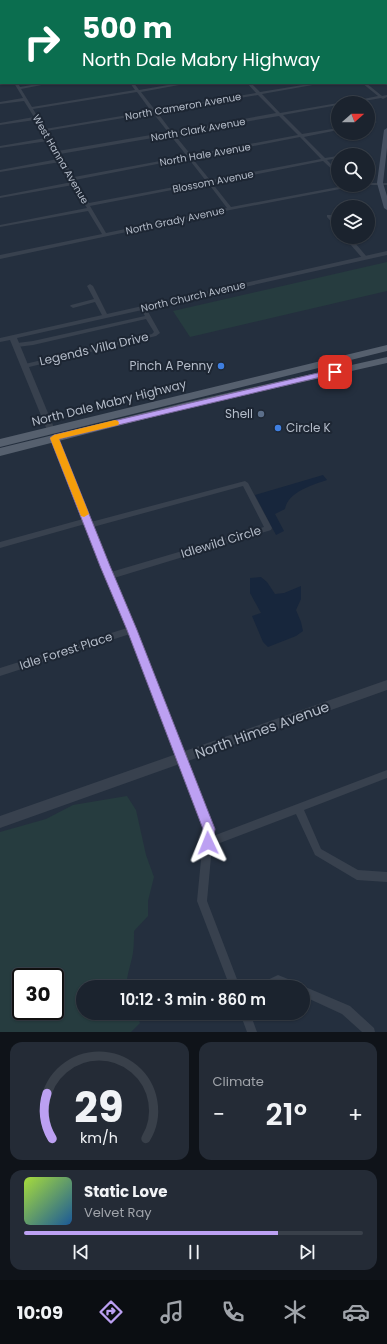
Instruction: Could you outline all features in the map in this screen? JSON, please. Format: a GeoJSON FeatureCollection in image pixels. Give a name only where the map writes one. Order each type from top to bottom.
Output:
{"type":"FeatureCollection","features":[{"type":"Feature","properties":{"kind":"main road"},"geometry":{"type":"LineString","coordinates":[[387,130],[382,159],[387,208]]}},
{"type":"Feature","properties":{"kind":"main road","name":"North Dale Mabry Highway"},"geometry":{"type":"LineString","coordinates":[[0,452],[81,422],[387,348]]}},
{"type":"Feature","properties":{"kind":"main road"},"geometry":{"type":"LineString","coordinates":[[328,373],[331,367],[349,357]]}},
{"type":"Feature","properties":{"kind":"main road","name":"North Dale Mabry Highway"},"geometry":{"type":"LineString","coordinates":[[0,443],[136,418],[387,360]]}},
{"type":"Feature","properties":{"kind":"main road"},"geometry":{"type":"LineString","coordinates":[[244,392],[261,384],[311,372],[319,365]]}},
{"type":"Feature","properties":{"kind":"main road"},"geometry":{"type":"LineString","coordinates":[[188,405],[207,392]]}},
{"type":"Feature","properties":{"kind":"main road"},"geometry":{"type":"LineString","coordinates":[[136,418],[155,405]]}},
{"type":"Feature","properties":{"kind":"main road"},"geometry":{"type":"LineString","coordinates":[[0,449],[44,435],[52,434]]}},
{"type":"Feature","properties":{"kind":"street","name":"West Hanna Avenue"},"geometry":{"type":"LineString","coordinates":[[17,84],[105,235]]}},
{"type":"Feature","properties":{"kind":"street"},"geometry":{"type":"LineString","coordinates":[[19,88],[44,84]]}},
{"type":"Feature","properties":{"kind":"street"},"geometry":{"type":"LineString","coordinates":[[133,84],[230,209]]}},
{"type":"Feature","properties":{"kind":"street"},"geometry":{"type":"LineString","coordinates":[[31,108],[182,84]]}},
{"type":"Feature","properties":{"kind":"street"},"geometry":{"type":"LineString","coordinates":[[250,84],[331,166]]}},
{"type":"Feature","properties":{"kind":"street","name":"North Cameron Avenue"},"geometry":{"type":"LineString","coordinates":[[44,130],[316,84]]}},
{"type":"Feature","properties":{"kind":"street"},"geometry":{"type":"LineString","coordinates":[[365,84],[380,97],[387,99]]}},
{"type":"Feature","properties":{"kind":"street"},"geometry":{"type":"LineString","coordinates":[[375,98],[387,96]]}},
{"type":"Feature","properties":{"kind":"street"},"geometry":{"type":"LineString","coordinates":[[0,103],[26,99]]}},
{"type":"Feature","properties":{"kind":"street","name":"North Clark Avenue"},"geometry":{"type":"LineString","coordinates":[[57,153],[331,105]]}},
{"type":"Feature","properties":{"kind":"street"},"geometry":{"type":"LineString","coordinates":[[0,124],[37,118]]}},
{"type":"Feature","properties":{"kind":"street","name":"North Hale Avenue"},"geometry":{"type":"LineString","coordinates":[[0,197],[190,157],[331,130]]}},
{"type":"Feature","properties":{"kind":"street"},"geometry":{"type":"LineString","coordinates":[[0,147],[49,138]]}},
{"type":"Feature","properties":{"kind":"street","name":"Blossom Avenue"},"geometry":{"type":"LineString","coordinates":[[0,226],[209,182],[331,159]]}},
{"type":"Feature","properties":{"kind":"street"},"geometry":{"type":"LineString","coordinates":[[0,171],[61,160]]}},
{"type":"Feature","properties":{"kind":"street","name":"North Grady Avenue"},"geometry":{"type":"LineString","coordinates":[[0,256],[331,189]]}},
{"type":"Feature","properties":{"kind":"street"},"geometry":{"type":"LineString","coordinates":[[353,244],[365,258]]}},
{"type":"Feature","properties":{"kind":"street","name":"North Church Avenue"},"geometry":{"type":"LineString","coordinates":[[0,340],[387,253]]}},
{"type":"Feature","properties":{"kind":"street"},"geometry":{"type":"LineString","coordinates":[[90,286],[106,316]]}},
{"type":"Feature","properties":{"kind":"street"},"geometry":{"type":"LineString","coordinates":[[73,306],[97,300]]}},
{"type":"Feature","properties":{"kind":"street","name":"Legends Villa Drive"},"geometry":{"type":"LineString","coordinates":[[25,366],[157,334],[143,308]]}},
{"type":"Feature","properties":{"kind":"street"},"geometry":{"type":"LineString","coordinates":[[17,345],[33,344],[148,317]]}},
{"type":"Feature","properties":{"kind":"street"},"geometry":{"type":"LineString","coordinates":[[14,337],[132,630],[209,829],[202,901],[232,980]]}},
{"type":"Feature","properties":{"kind":"street","name":"Idlewild Circle"},"geometry":{"type":"LineString","coordinates":[[88,523],[245,483],[268,528],[109,576]]}},
{"type":"Feature","properties":{"kind":"street"},"geometry":{"type":"LineString","coordinates":[[0,545],[88,523]]}},
{"type":"Feature","properties":{"kind":"street","name":"Idle Forest Place"},"geometry":{"type":"LineString","coordinates":[[0,672],[132,630]]}},
{"type":"Feature","properties":{"kind":"street","name":"North Himes Avenue"},"geometry":{"type":"LineString","coordinates":[[0,822],[387,685]]}},
{"type":"Feature","properties":{"kind":"street"},"geometry":{"type":"LineString","coordinates":[[208,843],[387,774]]}},
{"type":"Feature","properties":{"kind":"street"},"geometry":{"type":"LineString","coordinates":[[298,808],[318,852],[357,875],[387,877]]}},
{"type":"Feature","properties":{"kind":"street"},"geometry":{"type":"LineString","coordinates":[[310,994],[346,1010],[370,1032]]}},
{"type":"Feature","properties":{"kind":"street"},"geometry":{"type":"LineString","coordinates":[[248,1020],[252,1032]]}},
{"type":"Feature","properties":{"kind":"green space"},"geometry":{"type":"Polygon","coordinates":[[[387,262],[387,291],[190,337],[173,311],[387,262]]]}},
{"type":"Feature","properties":{"kind":"green space"},"geometry":{"type":"Polygon","coordinates":[[[127,796],[136,810],[146,855],[154,877],[148,901],[148,916],[134,931],[132,958],[127,980],[76,980],[76,1020],[139,1020],[140,1023],[131,1032],[0,1032],[0,832],[46,819],[73,805],[127,796]]]}},
{"type":"Feature","properties":{"kind":"water"},"geometry":{"type":"Polygon","coordinates":[[[323,475],[327,480],[302,490],[291,498],[285,509],[275,514],[284,531],[276,535],[255,495],[323,475]]]}},
{"type":"Feature","properties":{"kind":"water"},"geometry":{"type":"Polygon","coordinates":[[[261,577],[267,582],[275,594],[284,593],[301,586],[301,599],[296,610],[303,631],[296,636],[268,647],[263,642],[252,616],[261,613],[250,593],[250,578],[261,577]]]}},
{"type":"Feature","properties":{"kind":"slow traffic"},"geometry":{"type":"LineString","coordinates":[[84,514],[54,438],[115,423]]}},
{"type":"Feature","properties":{"kind":"place","name":"Pinch A Penny"},"geometry":{"type":"Point","coordinates":[221,366]}},
{"type":"Feature","properties":{"kind":"place","name":"Shell"},"geometry":{"type":"Point","coordinates":[261,414]}},
{"type":"Feature","properties":{"kind":"place","name":"Circle K"},"geometry":{"type":"Point","coordinates":[278,428]}},
{"type":"Feature","properties":{"kind":"route"},"geometry":{"type":"LineString","coordinates":[[208,843],[209,829],[132,630],[54,438],[188,405],[335,372]]}}]}
